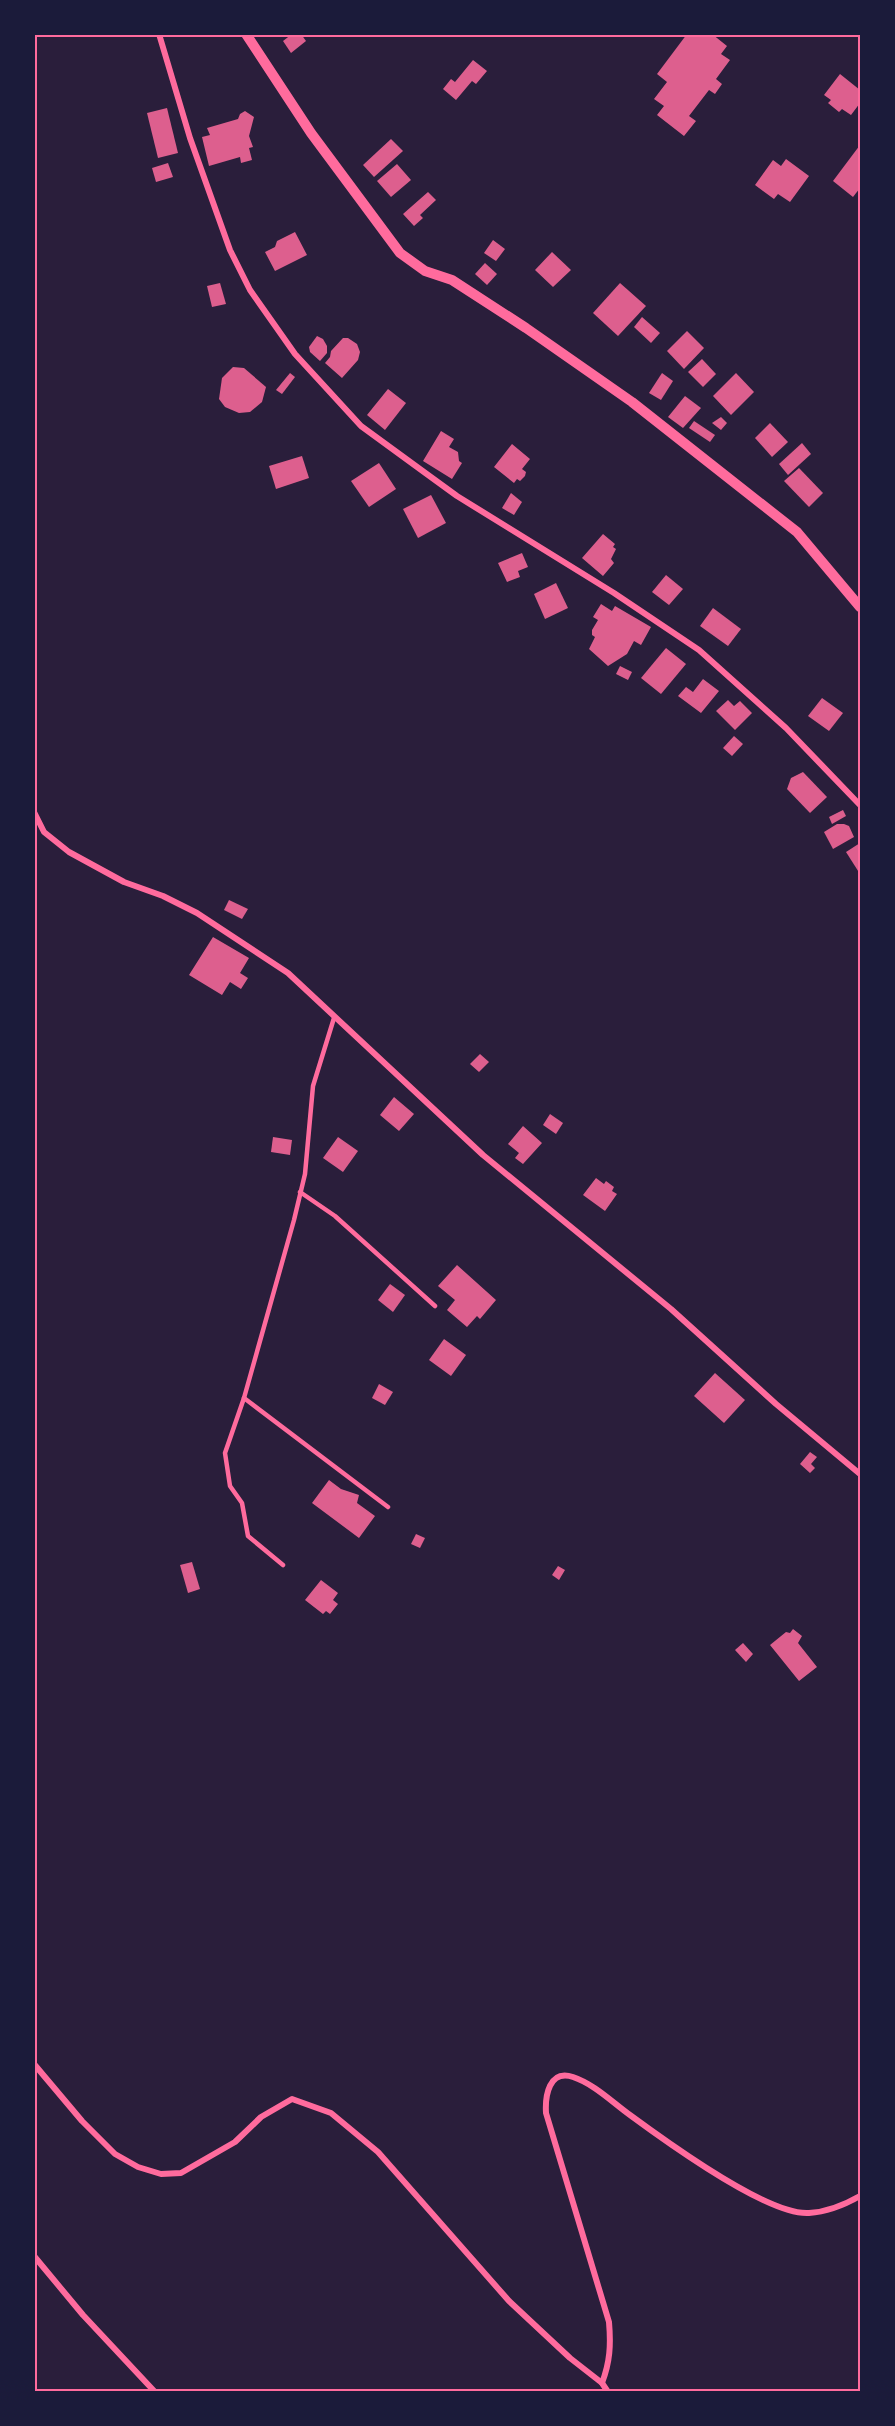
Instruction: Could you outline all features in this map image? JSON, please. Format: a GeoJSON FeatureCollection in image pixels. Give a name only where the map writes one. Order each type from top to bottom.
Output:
{"type":"FeatureCollection","features":[{"type":"Feature","properties":{"kind":"street"},"geometry":{"type":"LineString","coordinates":[[159,34],[190,138],[230,250],[255,297],[295,354],[326,385],[361,426],[456,496],[614,593],[699,650],[786,728],[861,806]]}},
{"type":"Feature","properties":{"kind":"street"},"geometry":{"type":"LineString","coordinates":[[246,34],[311,133],[400,253],[425,271],[452,280],[632,402],[797,532],[861,607]]}},
{"type":"Feature","properties":{"kind":"street"},"geometry":{"type":"LineString","coordinates":[[34,812],[44,832],[69,852],[124,882],[163,896],[228,932],[288,973],[483,1155],[671,1309],[776,1404],[861,1474]]}},
{"type":"Feature","properties":{"kind":"street"},"geometry":{"type":"LineString","coordinates":[[34,2064],[82,2121],[115,2154],[138,2168],[161,2174],[181,2173],[226,2148],[261,2117],[292,2099],[332,2113],[378,2152],[510,2301],[570,2358],[602,2383],[608,2391]]}},
{"type":"Feature","properties":{"kind":"street"},"geometry":{"type":"LineString","coordinates":[[602,2383],[608,2368],[611,2349],[609,2322],[546,2112],[545,2095],[549,2085],[561,2076],[571,2076],[595,2089],[673,2147],[739,2187],[774,2205],[808,2213],[829,2209],[861,2196]]}},
{"type":"Feature","properties":{"kind":"street"},"geometry":{"type":"LineString","coordinates":[[34,2256],[83,2315],[155,2391]]}},
{"type":"Feature","properties":{"kind":"lane"},"geometry":{"type":"LineString","coordinates":[[283,1565],[248,1536],[242,1503],[230,1486],[225,1453],[244,1398],[300,1192],[313,1086],[334,1018]]}},
{"type":"Feature","properties":{"kind":"lane"},"geometry":{"type":"LineString","coordinates":[[300,1192],[335,1216],[435,1306]]}},
{"type":"Feature","properties":{"kind":"lane"},"geometry":{"type":"LineString","coordinates":[[244,1398],[388,1507]]}},
{"type":"Feature","properties":{"kind":"shaded area"},"geometry":{"type":"Polygon","coordinates":[[[35,35],[860,35],[860,2391],[35,2391],[35,35]]]}},
{"type":"Feature","properties":{"kind":"building"},"geometry":{"type":"Polygon","coordinates":[[[292,34],[301,34],[306,41],[291,53],[283,41],[292,34]]]}},
{"type":"Feature","properties":{"kind":"building"},"geometry":{"type":"Polygon","coordinates":[[[687,34],[712,34],[727,46],[721,54],[730,60],[716,79],[722,84],[715,94],[709,90],[689,116],[696,121],[684,136],[657,115],[664,106],[654,99],[667,82],[657,74],[687,34]]]}},
{"type":"Feature","properties":{"kind":"building"},"geometry":{"type":"Polygon","coordinates":[[[473,60],[487,71],[476,84],[472,81],[456,100],[443,89],[451,79],[455,82],[473,60]]]}},
{"type":"Feature","properties":{"kind":"building"},"geometry":{"type":"Polygon","coordinates":[[[840,74],[860,90],[860,103],[851,115],[842,109],[839,112],[828,103],[831,100],[824,95],[840,74]]]}},
{"type":"Feature","properties":{"kind":"building"},"geometry":{"type":"Polygon","coordinates":[[[167,108],[178,153],[158,158],[147,113],[167,108]]]}},
{"type":"Feature","properties":{"kind":"building"},"geometry":{"type":"Polygon","coordinates":[[[245,111],[254,117],[249,136],[253,147],[249,148],[252,160],[241,163],[240,157],[209,166],[202,137],[210,135],[207,128],[238,119],[245,111]]]}},
{"type":"Feature","properties":{"kind":"building"},"geometry":{"type":"Polygon","coordinates":[[[391,139],[403,151],[374,177],[363,165],[391,139]]]}},
{"type":"Feature","properties":{"kind":"building"},"geometry":{"type":"Polygon","coordinates":[[[860,145],[860,188],[853,197],[833,181],[860,145]]]}},
{"type":"Feature","properties":{"kind":"building"},"geometry":{"type":"Polygon","coordinates":[[[786,159],[809,176],[790,202],[778,194],[774,199],[755,185],[773,160],[781,166],[786,159]]]}},
{"type":"Feature","properties":{"kind":"building"},"geometry":{"type":"Polygon","coordinates":[[[168,163],[173,177],[156,182],[152,168],[168,163]]]}},
{"type":"Feature","properties":{"kind":"building"},"geometry":{"type":"Polygon","coordinates":[[[397,164],[411,180],[391,197],[377,181],[397,164]]]}},
{"type":"Feature","properties":{"kind":"building"},"geometry":{"type":"Polygon","coordinates":[[[428,192],[436,200],[420,215],[423,218],[414,226],[403,214],[428,192]]]}},
{"type":"Feature","properties":{"kind":"building"},"geometry":{"type":"Polygon","coordinates":[[[295,232],[307,255],[275,271],[265,252],[275,247],[277,241],[295,232]]]}},
{"type":"Feature","properties":{"kind":"building"},"geometry":{"type":"Polygon","coordinates":[[[493,240],[505,249],[496,261],[484,253],[493,240]]]}},
{"type":"Feature","properties":{"kind":"building"},"geometry":{"type":"Polygon","coordinates":[[[552,252],[571,270],[553,287],[535,270],[552,252]]]}},
{"type":"Feature","properties":{"kind":"building"},"geometry":{"type":"Polygon","coordinates":[[[485,263],[497,274],[487,285],[475,274],[485,263]]]}},
{"type":"Feature","properties":{"kind":"building"},"geometry":{"type":"Polygon","coordinates":[[[220,283],[226,304],[212,307],[207,286],[220,283]]]}},
{"type":"Feature","properties":{"kind":"building"},"geometry":{"type":"Polygon","coordinates":[[[620,283],[646,306],[618,336],[593,313],[620,283]]]}},
{"type":"Feature","properties":{"kind":"building"},"geometry":{"type":"Polygon","coordinates":[[[642,317],[660,333],[651,343],[634,327],[642,317]]]}},
{"type":"Feature","properties":{"kind":"building"},"geometry":{"type":"Polygon","coordinates":[[[687,331],[704,348],[684,369],[667,351],[687,331]]]}},
{"type":"Feature","properties":{"kind":"building"},"geometry":{"type":"Polygon","coordinates":[[[317,336],[323,339],[327,346],[327,353],[320,361],[310,352],[309,347],[317,336]]]}},
{"type":"Feature","properties":{"kind":"building"},"geometry":{"type":"Polygon","coordinates":[[[343,338],[348,338],[357,344],[360,352],[358,360],[342,378],[325,363],[331,351],[343,338]]]}},
{"type":"Feature","properties":{"kind":"building"},"geometry":{"type":"Polygon","coordinates":[[[702,359],[716,374],[703,387],[688,372],[702,359]]]}},
{"type":"Feature","properties":{"kind":"building"},"geometry":{"type":"Polygon","coordinates":[[[233,367],[244,368],[266,387],[262,402],[250,412],[239,413],[225,407],[219,399],[222,378],[233,367]]]}},
{"type":"Feature","properties":{"kind":"building"},"geometry":{"type":"Polygon","coordinates":[[[290,373],[295,377],[282,394],[276,390],[290,373]]]}},
{"type":"Feature","properties":{"kind":"building"},"geometry":{"type":"Polygon","coordinates":[[[662,373],[673,381],[661,400],[649,393],[662,373]]]}},
{"type":"Feature","properties":{"kind":"building"},"geometry":{"type":"Polygon","coordinates":[[[736,373],[754,392],[731,415],[713,396],[736,373]]]}},
{"type":"Feature","properties":{"kind":"building"},"geometry":{"type":"Polygon","coordinates":[[[388,389],[406,403],[385,430],[367,415],[388,389]]]}},
{"type":"Feature","properties":{"kind":"building"},"geometry":{"type":"Polygon","coordinates":[[[685,396],[701,408],[683,428],[668,417],[685,396]]]}},
{"type":"Feature","properties":{"kind":"building"},"geometry":{"type":"Polygon","coordinates":[[[721,417],[727,423],[721,430],[712,423],[721,417]]]}},
{"type":"Feature","properties":{"kind":"building"},"geometry":{"type":"Polygon","coordinates":[[[694,421],[715,435],[710,442],[689,428],[694,421]]]}},
{"type":"Feature","properties":{"kind":"building"},"geometry":{"type":"Polygon","coordinates":[[[770,423],[788,442],[772,457],[755,438],[770,423]]]}},
{"type":"Feature","properties":{"kind":"building"},"geometry":{"type":"Polygon","coordinates":[[[441,431],[454,439],[449,447],[458,452],[459,461],[462,463],[452,479],[423,461],[441,431]]]}},
{"type":"Feature","properties":{"kind":"building"},"geometry":{"type":"Polygon","coordinates":[[[802,443],[811,454],[788,475],[779,464],[802,443]]]}},
{"type":"Feature","properties":{"kind":"building"},"geometry":{"type":"Polygon","coordinates":[[[512,444],[530,459],[522,469],[526,472],[525,476],[514,483],[494,467],[512,444]]]}},
{"type":"Feature","properties":{"kind":"building"},"geometry":{"type":"Polygon","coordinates":[[[302,456],[309,478],[276,489],[269,466],[302,456]]]}},
{"type":"Feature","properties":{"kind":"building"},"geometry":{"type":"Polygon","coordinates":[[[379,463],[396,489],[369,507],[351,481],[379,463]]]}},
{"type":"Feature","properties":{"kind":"building"},"geometry":{"type":"Polygon","coordinates":[[[799,468],[823,493],[809,507],[784,481],[799,468]]]}},
{"type":"Feature","properties":{"kind":"building"},"geometry":{"type":"Polygon","coordinates":[[[511,493],[522,502],[514,515],[502,508],[511,493]]]}},
{"type":"Feature","properties":{"kind":"building"},"geometry":{"type":"Polygon","coordinates":[[[431,495],[446,523],[418,538],[403,509],[431,495]]]}},
{"type":"Feature","properties":{"kind":"building"},"geometry":{"type":"Polygon","coordinates":[[[603,534],[615,544],[613,547],[616,549],[611,559],[614,563],[603,576],[582,558],[603,534]]]}},
{"type":"Feature","properties":{"kind":"building"},"geometry":{"type":"Polygon","coordinates":[[[522,553],[528,567],[518,571],[520,577],[507,582],[498,563],[522,553]]]}},
{"type":"Feature","properties":{"kind":"building"},"geometry":{"type":"Polygon","coordinates":[[[666,575],[683,589],[669,605],[652,592],[666,575]]]}},
{"type":"Feature","properties":{"kind":"building"},"geometry":{"type":"Polygon","coordinates":[[[556,583],[568,608],[545,619],[534,594],[556,583]]]}},
{"type":"Feature","properties":{"kind":"building"},"geometry":{"type":"Polygon","coordinates":[[[601,604],[612,611],[615,606],[651,627],[641,645],[634,641],[627,654],[608,666],[589,649],[595,637],[592,635],[592,630],[598,620],[593,617],[601,604]]]}},
{"type":"Feature","properties":{"kind":"building"},"geometry":{"type":"Polygon","coordinates":[[[713,608],[741,629],[728,646],[700,626],[713,608]]]}},
{"type":"Feature","properties":{"kind":"building"},"geometry":{"type":"Polygon","coordinates":[[[666,648],[686,664],[661,694],[641,678],[666,648]]]}},
{"type":"Feature","properties":{"kind":"building"},"geometry":{"type":"Polygon","coordinates":[[[620,666],[632,672],[628,680],[616,674],[620,666]]]}},
{"type":"Feature","properties":{"kind":"building"},"geometry":{"type":"Polygon","coordinates":[[[703,679],[719,691],[701,713],[678,696],[686,687],[693,692],[703,679]]]}},
{"type":"Feature","properties":{"kind":"building"},"geometry":{"type":"Polygon","coordinates":[[[822,698],[843,713],[829,731],[808,716],[822,698]]]}},
{"type":"Feature","properties":{"kind":"building"},"geometry":{"type":"Polygon","coordinates":[[[728,700],[734,706],[740,701],[752,713],[735,730],[716,711],[728,700]]]}},
{"type":"Feature","properties":{"kind":"building"},"geometry":{"type":"Polygon","coordinates":[[[734,736],[743,744],[732,756],[723,748],[734,736]]]}},
{"type":"Feature","properties":{"kind":"building"},"geometry":{"type":"Polygon","coordinates":[[[803,772],[827,797],[810,813],[787,789],[791,778],[803,772]]]}},
{"type":"Feature","properties":{"kind":"building"},"geometry":{"type":"Polygon","coordinates":[[[843,810],[846,816],[832,824],[829,817],[843,810]]]}},
{"type":"Feature","properties":{"kind":"building"},"geometry":{"type":"Polygon","coordinates":[[[837,824],[849,826],[854,837],[833,849],[824,832],[837,824]]]}},
{"type":"Feature","properties":{"kind":"building"},"geometry":{"type":"Polygon","coordinates":[[[860,843],[860,874],[846,852],[860,843]]]}},
{"type":"Feature","properties":{"kind":"building"},"geometry":{"type":"Polygon","coordinates":[[[229,900],[248,909],[242,919],[224,910],[229,900]]]}},
{"type":"Feature","properties":{"kind":"building"},"geometry":{"type":"Polygon","coordinates":[[[213,937],[249,958],[240,973],[248,978],[241,989],[230,982],[222,995],[189,975],[213,937]]]}},
{"type":"Feature","properties":{"kind":"building"},"geometry":{"type":"Polygon","coordinates":[[[480,1054],[489,1062],[479,1072],[470,1064],[480,1054]]]}},
{"type":"Feature","properties":{"kind":"building"},"geometry":{"type":"Polygon","coordinates":[[[394,1097],[414,1114],[399,1131],[380,1115],[394,1097]]]}},
{"type":"Feature","properties":{"kind":"building"},"geometry":{"type":"Polygon","coordinates":[[[550,1114],[563,1123],[556,1134],[543,1125],[550,1114]]]}},
{"type":"Feature","properties":{"kind":"building"},"geometry":{"type":"Polygon","coordinates":[[[523,1126],[542,1143],[523,1164],[515,1158],[519,1153],[508,1144],[523,1126]]]}},
{"type":"Feature","properties":{"kind":"building"},"geometry":{"type":"Polygon","coordinates":[[[273,1137],[292,1140],[290,1155],[271,1152],[273,1137]]]}},
{"type":"Feature","properties":{"kind":"building"},"geometry":{"type":"Polygon","coordinates":[[[338,1137],[358,1151],[343,1172],[323,1158],[338,1137]]]}},
{"type":"Feature","properties":{"kind":"building"},"geometry":{"type":"Polygon","coordinates":[[[596,1178],[614,1187],[612,1191],[617,1194],[605,1211],[583,1195],[596,1178]]]}},
{"type":"Feature","properties":{"kind":"building"},"geometry":{"type":"Polygon","coordinates":[[[457,1265],[496,1300],[480,1319],[477,1316],[467,1327],[447,1310],[455,1300],[438,1286],[457,1265]]]}},
{"type":"Feature","properties":{"kind":"building"},"geometry":{"type":"Polygon","coordinates":[[[390,1284],[405,1295],[393,1312],[378,1300],[390,1284]]]}},
{"type":"Feature","properties":{"kind":"building"},"geometry":{"type":"Polygon","coordinates":[[[444,1339],[466,1355],[451,1376],[429,1360],[444,1339]]]}},
{"type":"Feature","properties":{"kind":"building"},"geometry":{"type":"Polygon","coordinates":[[[715,1373],[745,1400],[724,1423],[694,1396],[715,1373]]]}},
{"type":"Feature","properties":{"kind":"building"},"geometry":{"type":"Polygon","coordinates":[[[379,1384],[393,1392],[385,1405],[372,1398],[379,1384]]]}},
{"type":"Feature","properties":{"kind":"building"},"geometry":{"type":"Polygon","coordinates":[[[810,1452],[817,1457],[811,1464],[815,1468],[810,1473],[800,1464],[810,1452]]]}},
{"type":"Feature","properties":{"kind":"building"},"geometry":{"type":"Polygon","coordinates":[[[329,1480],[341,1489],[359,1495],[357,1503],[375,1516],[359,1538],[312,1503],[329,1480]]]}},
{"type":"Feature","properties":{"kind":"building"},"geometry":{"type":"Polygon","coordinates":[[[416,1534],[425,1538],[420,1548],[411,1544],[416,1534]]]}},
{"type":"Feature","properties":{"kind":"building"},"geometry":{"type":"Polygon","coordinates":[[[192,1562],[200,1589],[188,1593],[180,1565],[192,1562]]]}},
{"type":"Feature","properties":{"kind":"building"},"geometry":{"type":"Polygon","coordinates":[[[558,1566],[565,1570],[559,1580],[552,1575],[558,1566]]]}},
{"type":"Feature","properties":{"kind":"building"},"geometry":{"type":"Polygon","coordinates":[[[321,1580],[338,1593],[333,1600],[338,1604],[330,1614],[326,1611],[323,1614],[305,1600],[321,1580]]]}},
{"type":"Feature","properties":{"kind":"building"},"geometry":{"type":"Polygon","coordinates":[[[793,1629],[802,1636],[798,1643],[817,1667],[799,1681],[770,1645],[793,1629]]]}},
{"type":"Feature","properties":{"kind":"building"},"geometry":{"type":"Polygon","coordinates":[[[743,1643],[753,1654],[746,1662],[735,1650],[743,1643]]]}}]}
